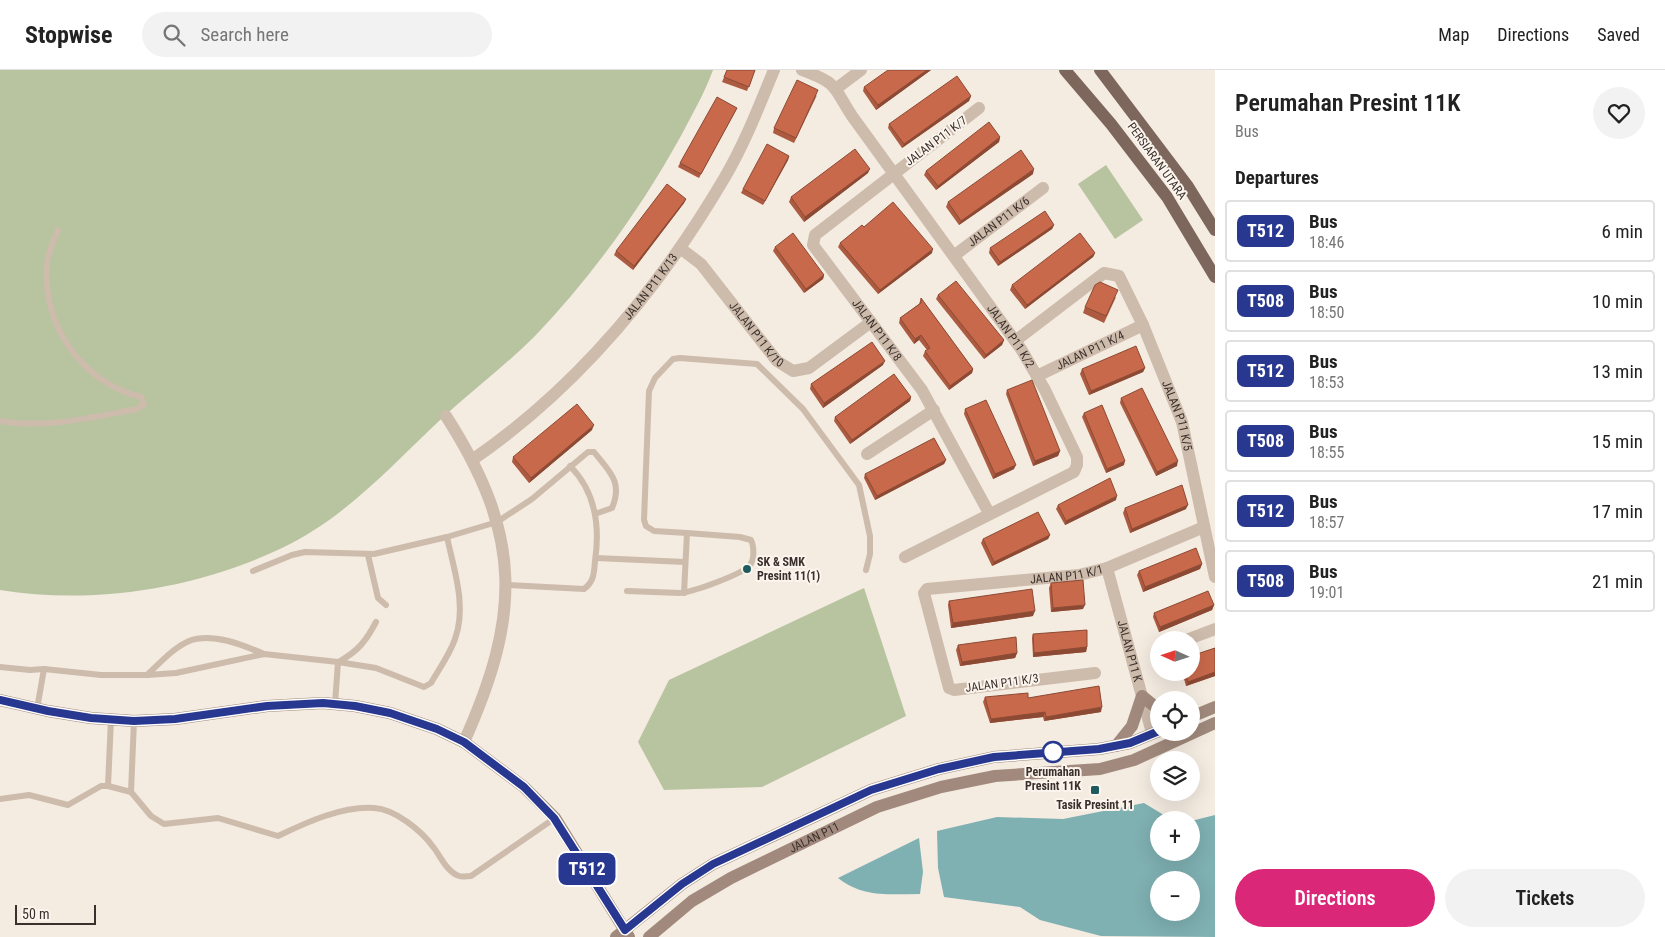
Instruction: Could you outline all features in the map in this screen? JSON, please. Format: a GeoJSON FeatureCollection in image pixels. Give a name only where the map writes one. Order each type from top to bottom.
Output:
{"type":"FeatureCollection","features":[{"type":"Feature","properties":{"kind":"main road","name":"PERSIARAN UTARA"},"geometry":{"type":"LineString","coordinates":[[1065,70],[1111,124],[1167,197],[1215,277]]}},
{"type":"Feature","properties":{"kind":"main road","name":"PERSIARAN UTARA"},"geometry":{"type":"LineString","coordinates":[[1100,70],[1187,185],[1215,230]]}},
{"type":"Feature","properties":{"kind":"main road"},"geometry":{"type":"LineString","coordinates":[[1116,746],[1132,726],[1142,696],[1150,703]]}},
{"type":"Feature","properties":{"kind":"main road"},"geometry":{"type":"LineString","coordinates":[[0,700],[37,709],[134,721],[175,719],[267,706],[335,704],[390,713],[437,729],[464,742],[524,787],[554,818],[623,934]]}},
{"type":"Feature","properties":{"kind":"main road"},"geometry":{"type":"LineString","coordinates":[[1200,713],[1215,707]]}},
{"type":"Feature","properties":{"kind":"main road","name":"JALAN P11"},"geometry":{"type":"LineString","coordinates":[[1200,731],[1215,724]]}},
{"type":"Feature","properties":{"kind":"main road","name":"JALAN P11"},"geometry":{"type":"LineString","coordinates":[[623,934],[682,884],[713,864],[871,790],[939,769],[994,757],[1099,749],[1116,746],[1150,734]]}},
{"type":"Feature","properties":{"kind":"main road"},"geometry":{"type":"LineString","coordinates":[[1134,760],[1150,740]]}},
{"type":"Feature","properties":{"kind":"main road","name":"JALAN P11"},"geometry":{"type":"LineString","coordinates":[[649,937],[692,901],[731,878],[877,807],[941,787],[995,776],[1100,769],[1134,760],[1178,741]]}},
{"type":"Feature","properties":{"kind":"street","name":"JALAN P11 K/13"},"geometry":{"type":"LineString","coordinates":[[472,460],[497,443],[572,378],[617,329],[680,248],[726,176],[751,126],[774,70]]}},
{"type":"Feature","properties":{"kind":"street"},"geometry":{"type":"LineString","coordinates":[[802,70],[826,79],[837,88],[861,70]]}},
{"type":"Feature","properties":{"kind":"street","name":"JALAN P11 K/2"},"geometry":{"type":"LineString","coordinates":[[837,88],[852,116],[955,255],[1015,341],[1037,376],[1077,457],[1077,465],[1074,472],[989,513],[905,557]]}},
{"type":"Feature","properties":{"kind":"street","name":"JALAN P11 K/7"},"geometry":{"type":"LineString","coordinates":[[893,173],[979,108]]}},
{"type":"Feature","properties":{"kind":"street","name":"JALAN P11 K/8"},"geometry":{"type":"LineString","coordinates":[[893,173],[815,235],[814,245],[922,390],[989,513]]}},
{"type":"Feature","properties":{"kind":"street","name":"JALAN P11 K/6"},"geometry":{"type":"LineString","coordinates":[[955,255],[1044,188]]}},
{"type":"Feature","properties":{"kind":"street","name":"JALAN P11 K/10"},"geometry":{"type":"LineString","coordinates":[[680,248],[701,264],[777,361],[793,371],[809,368],[871,322]]}},
{"type":"Feature","properties":{"kind":"street","name":"JALAN P11 K/5"},"geometry":{"type":"LineString","coordinates":[[1015,341],[1104,273],[1119,276],[1143,325],[1182,422],[1215,576]]}},
{"type":"Feature","properties":{"kind":"street","name":"JALAN P11 K/4"},"geometry":{"type":"LineString","coordinates":[[1037,376],[1143,325]]}},
{"type":"Feature","properties":{"kind":"street"},"geometry":{"type":"LineString","coordinates":[[867,454],[934,410]]}},
{"type":"Feature","properties":{"kind":"street"},"geometry":{"type":"LineString","coordinates":[[446,416],[472,460],[489,497],[497,522],[507,585],[496,656],[480,706],[464,742]]}},
{"type":"Feature","properties":{"kind":"street","name":"JALAN P11 K/1"},"geometry":{"type":"LineString","coordinates":[[924,593],[927,589],[1079,575],[1108,568],[1204,527]]}},
{"type":"Feature","properties":{"kind":"street","name":"JALAN P11 K"},"geometry":{"type":"LineString","coordinates":[[1108,568],[1142,696],[1150,718]]}},
{"type":"Feature","properties":{"kind":"street","name":"JALAN P11 K/3"},"geometry":{"type":"LineString","coordinates":[[924,593],[928,618],[949,688],[954,690],[1095,673]]}},
{"type":"Feature","properties":{"kind":"street"},"geometry":{"type":"LineString","coordinates":[[1200,635],[1215,629]]}},
{"type":"Feature","properties":{"kind":"lane"},"geometry":{"type":"LineString","coordinates":[[0,421],[13,424],[74,421],[137,409],[144,404],[141,397],[124,393],[83,365],[64,341],[49,302],[48,292],[47,262],[58,230]]}},
{"type":"Feature","properties":{"kind":"lane"},"geometry":{"type":"LineString","coordinates":[[627,590],[684,593],[748,568],[753,559],[752,543],[747,538],[654,531],[646,526],[644,520],[650,386],[673,359],[749,362],[763,367],[803,409],[836,457],[854,476],[863,500],[870,536],[870,554],[866,570]]}},
{"type":"Feature","properties":{"kind":"lane"},"geometry":{"type":"LineString","coordinates":[[254,571],[292,555],[305,552],[368,555],[446,537],[497,522],[532,499],[570,466],[591,452],[612,475],[618,488],[612,508],[595,514]]}},
{"type":"Feature","properties":{"kind":"lane"},"geometry":{"type":"LineString","coordinates":[[507,585],[584,589],[593,579],[598,538],[595,514],[588,488],[570,466]]}},
{"type":"Feature","properties":{"kind":"lane"},"geometry":{"type":"LineString","coordinates":[[684,593],[687,533]]}},
{"type":"Feature","properties":{"kind":"lane"},"geometry":{"type":"LineString","coordinates":[[147,675],[178,648],[191,640],[214,639],[228,641],[264,654],[376,668],[424,687],[431,683],[455,639],[459,616],[459,592],[446,537]]}},
{"type":"Feature","properties":{"kind":"lane"},"geometry":{"type":"LineString","coordinates":[[368,555],[378,598],[386,605]]}},
{"type":"Feature","properties":{"kind":"lane"},"geometry":{"type":"LineString","coordinates":[[596,558],[685,562]]}},
{"type":"Feature","properties":{"kind":"lane"},"geometry":{"type":"LineString","coordinates":[[338,662],[356,652],[367,639],[376,622]]}},
{"type":"Feature","properties":{"kind":"lane"},"geometry":{"type":"LineString","coordinates":[[0,667],[30,670],[44,668],[101,675],[147,675],[176,673],[264,654]]}},
{"type":"Feature","properties":{"kind":"lane"},"geometry":{"type":"LineString","coordinates":[[335,704],[338,662]]}},
{"type":"Feature","properties":{"kind":"lane"},"geometry":{"type":"LineString","coordinates":[[37,709],[44,668]]}},
{"type":"Feature","properties":{"kind":"lane"},"geometry":{"type":"LineString","coordinates":[[108,786],[111,719]]}},
{"type":"Feature","properties":{"kind":"lane"},"geometry":{"type":"LineString","coordinates":[[132,792],[134,721]]}},
{"type":"Feature","properties":{"kind":"lane"},"geometry":{"type":"LineString","coordinates":[[0,799],[29,795],[68,805],[101,786],[108,786],[132,792],[151,816],[164,824],[218,818],[278,836],[302,825],[353,809],[376,808],[402,818],[420,831],[448,869],[460,876],[471,876],[554,818]]}},
{"type":"Feature","properties":{"kind":"green space"},"geometry":{"type":"Polygon","coordinates":[[[0,70],[713,70],[703,94],[667,161],[615,240],[577,289],[524,347],[451,410],[384,474],[346,507],[305,536],[282,548],[215,574],[144,590],[72,596],[0,590],[0,70]]]}},
{"type":"Feature","properties":{"kind":"green space"},"geometry":{"type":"Polygon","coordinates":[[[1106,165],[1143,220],[1115,239],[1078,184],[1106,165]]]}},
{"type":"Feature","properties":{"kind":"green space"},"geometry":{"type":"Polygon","coordinates":[[[864,588],[906,716],[762,787],[664,790],[638,742],[669,680],[864,588]]]}},
{"type":"Feature","properties":{"kind":"water"},"geometry":{"type":"Polygon","coordinates":[[[1144,803],[1157,811],[1150,811],[1150,861],[1200,861],[1200,819],[1215,815],[1215,937],[1101,936],[1040,920],[1020,907],[944,897],[938,868],[937,831],[997,817],[1063,819],[1144,803]]]}},
{"type":"Feature","properties":{"kind":"water"},"geometry":{"type":"Polygon","coordinates":[[[919,838],[923,872],[920,894],[877,894],[857,889],[838,878],[919,838]]]}},
{"type":"Feature","properties":{"kind":"building"},"geometry":{"type":"Polygon","coordinates":[[[727,70],[755,70],[749,87],[724,77],[727,70]]]}},
{"type":"Feature","properties":{"kind":"building"},"geometry":{"type":"Polygon","coordinates":[[[888,70],[927,70],[878,105],[864,87],[888,70]]]}},
{"type":"Feature","properties":{"kind":"building"},"geometry":{"type":"Polygon","coordinates":[[[957,76],[971,96],[904,144],[889,124],[957,76]]]}},
{"type":"Feature","properties":{"kind":"building"},"geometry":{"type":"Polygon","coordinates":[[[797,80],[818,90],[796,138],[774,128],[797,80]]]}},
{"type":"Feature","properties":{"kind":"building"},"geometry":{"type":"Polygon","coordinates":[[[717,97],[737,108],[701,174],[680,163],[717,97]]]}},
{"type":"Feature","properties":{"kind":"building"},"geometry":{"type":"Polygon","coordinates":[[[989,122],[1000,137],[938,186],[926,171],[989,122]]]}},
{"type":"Feature","properties":{"kind":"building"},"geometry":{"type":"Polygon","coordinates":[[[767,144],[789,156],[765,201],[743,189],[767,144]]]}},
{"type":"Feature","properties":{"kind":"building"},"geometry":{"type":"Polygon","coordinates":[[[855,149],[870,169],[805,217],[791,197],[855,149]]]}},
{"type":"Feature","properties":{"kind":"building"},"geometry":{"type":"Polygon","coordinates":[[[1021,150],[1034,169],[961,221],[948,202],[1021,150]]]}},
{"type":"Feature","properties":{"kind":"building"},"geometry":{"type":"Polygon","coordinates":[[[667,184],[686,199],[634,266],[616,251],[667,184]]]}},
{"type":"Feature","properties":{"kind":"building"},"geometry":{"type":"Polygon","coordinates":[[[893,202],[933,249],[880,290],[840,243],[862,225],[864,227],[893,202]]]}},
{"type":"Feature","properties":{"kind":"building"},"geometry":{"type":"Polygon","coordinates":[[[1045,211],[1054,225],[1000,262],[990,248],[1045,211]]]}},
{"type":"Feature","properties":{"kind":"building"},"geometry":{"type":"Polygon","coordinates":[[[793,233],[824,275],[806,289],[775,247],[793,233]]]}},
{"type":"Feature","properties":{"kind":"building"},"geometry":{"type":"Polygon","coordinates":[[[1080,233],[1095,253],[1027,305],[1012,285],[1080,233]]]}},
{"type":"Feature","properties":{"kind":"building"},"geometry":{"type":"Polygon","coordinates":[[[956,281],[1004,340],[986,355],[938,295],[956,281]]]}},
{"type":"Feature","properties":{"kind":"building"},"geometry":{"type":"Polygon","coordinates":[[[1100,282],[1118,290],[1106,316],[1085,307],[1095,285],[1100,282]]]}},
{"type":"Feature","properties":{"kind":"building"},"geometry":{"type":"Polygon","coordinates":[[[921,298],[973,369],[950,386],[925,351],[930,348],[921,335],[915,339],[900,318],[921,303],[921,298]]]}},
{"type":"Feature","properties":{"kind":"building"},"geometry":{"type":"Polygon","coordinates":[[[872,342],[885,361],[824,403],[811,384],[872,342]]]}},
{"type":"Feature","properties":{"kind":"building"},"geometry":{"type":"Polygon","coordinates":[[[1136,346],[1145,368],[1091,391],[1082,369],[1136,346]]]}},
{"type":"Feature","properties":{"kind":"building"},"geometry":{"type":"Polygon","coordinates":[[[894,374],[911,397],[852,440],[835,417],[894,374]]]}},
{"type":"Feature","properties":{"kind":"building"},"geometry":{"type":"Polygon","coordinates":[[[1032,380],[1060,451],[1035,461],[1007,390],[1032,380]]]}},
{"type":"Feature","properties":{"kind":"building"},"geometry":{"type":"Polygon","coordinates":[[[1142,388],[1178,461],[1157,472],[1121,398],[1142,388]]]}},
{"type":"Feature","properties":{"kind":"building"},"geometry":{"type":"Polygon","coordinates":[[[986,400],[1016,465],[995,474],[965,409],[986,400]]]}},
{"type":"Feature","properties":{"kind":"building"},"geometry":{"type":"Polygon","coordinates":[[[577,404],[594,425],[531,478],[513,457],[577,404]]]}},
{"type":"Feature","properties":{"kind":"building"},"geometry":{"type":"Polygon","coordinates":[[[1102,405],[1125,461],[1107,469],[1084,413],[1102,405]]]}},
{"type":"Feature","properties":{"kind":"building"},"geometry":{"type":"Polygon","coordinates":[[[934,438],[946,460],[877,496],[865,474],[934,438]]]}},
{"type":"Feature","properties":{"kind":"building"},"geometry":{"type":"Polygon","coordinates":[[[1110,478],[1117,496],[1066,521],[1058,505],[1110,478]]]}},
{"type":"Feature","properties":{"kind":"building"},"geometry":{"type":"Polygon","coordinates":[[[1182,485],[1188,505],[1132,529],[1125,508],[1182,485]]]}},
{"type":"Feature","properties":{"kind":"building"},"geometry":{"type":"Polygon","coordinates":[[[1038,512],[1050,535],[994,562],[983,539],[1038,512]]]}},
{"type":"Feature","properties":{"kind":"building"},"geometry":{"type":"Polygon","coordinates":[[[1196,548],[1202,564],[1145,587],[1139,571],[1196,548]]]}},
{"type":"Feature","properties":{"kind":"building"},"geometry":{"type":"Polygon","coordinates":[[[1083,580],[1085,605],[1053,608],[1051,583],[1083,580]]]}},
{"type":"Feature","properties":{"kind":"building"},"geometry":{"type":"Polygon","coordinates":[[[1032,589],[1035,611],[953,623],[949,601],[1032,589]]]}},
{"type":"Feature","properties":{"kind":"building"},"geometry":{"type":"Polygon","coordinates":[[[1208,591],[1214,605],[1160,627],[1154,613],[1208,591]]]}},
{"type":"Feature","properties":{"kind":"building"},"geometry":{"type":"Polygon","coordinates":[[[1087,630],[1087,647],[1034,653],[1033,634],[1087,630]]]}},
{"type":"Feature","properties":{"kind":"building"},"geometry":{"type":"Polygon","coordinates":[[[1016,637],[1017,653],[962,662],[958,645],[1016,637]]]}},
{"type":"Feature","properties":{"kind":"building"},"geometry":{"type":"Polygon","coordinates":[[[1215,648],[1215,672],[1200,678],[1200,653],[1215,648]]]}},
{"type":"Feature","properties":{"kind":"building"},"geometry":{"type":"Polygon","coordinates":[[[1099,686],[1102,707],[1046,717],[1045,712],[991,719],[985,697],[1028,693],[1028,698],[1099,686]]]}},
{"type":"Feature","properties":{"kind":"bus line","name":"T512"},"geometry":{"type":"LineString","coordinates":[[0,700],[91,718],[134,721],[175,719],[267,706],[323,703],[355,706],[390,713],[437,729],[464,742],[524,787],[554,818],[625,930],[682,884],[713,864],[871,790],[939,769],[994,757],[1099,749],[1130,743],[1150,735]]}},
{"type":"Feature","properties":{"kind":"place","name":"SK & SMK Presint 11(1)"},"geometry":{"type":"Point","coordinates":[747,569]}},
{"type":"Feature","properties":{"kind":"place","name":"Perumahan Presint 11K"},"geometry":{"type":"Point","coordinates":[1053,752]}},
{"type":"Feature","properties":{"kind":"place","name":"Tasik Presint 11"},"geometry":{"type":"Point","coordinates":[1095,790]}}]}
